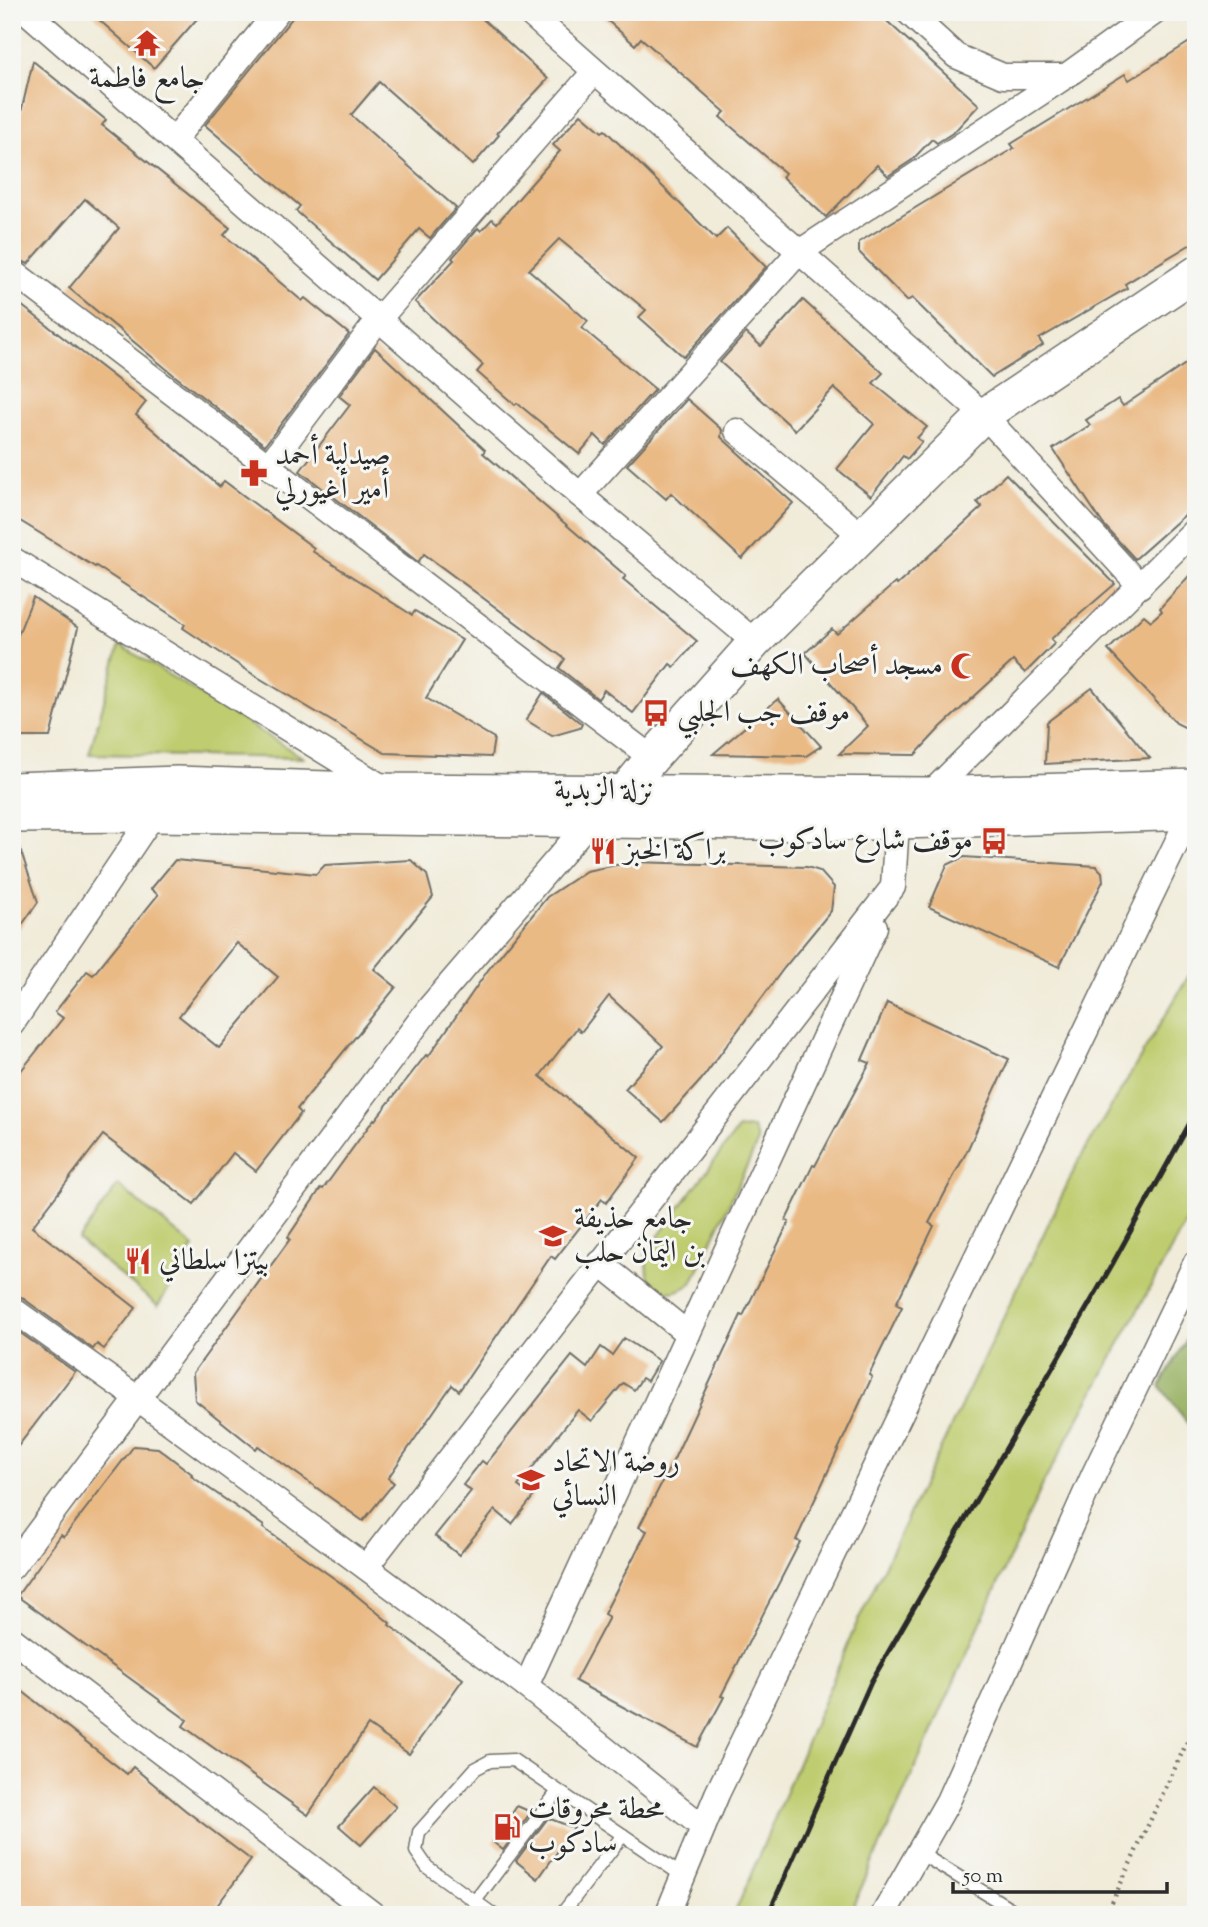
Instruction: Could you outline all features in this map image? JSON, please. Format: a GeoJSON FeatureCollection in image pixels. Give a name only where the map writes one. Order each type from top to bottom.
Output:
{"type":"FeatureCollection","features":[{"type":"Feature","properties":{"kind":"main road"},"geometry":{"type":"LineString","coordinates":[[625,791],[755,642],[984,415],[1196,273]]}},
{"type":"Feature","properties":{"kind":"main road","name":"نزلة الزبدية"},"geometry":{"type":"LineString","coordinates":[[12,789],[177,783],[387,790],[930,794],[1194,804]]}},
{"type":"Feature","properties":{"kind":"main road","name":"نزلة الزبدية"},"geometry":{"type":"LineString","coordinates":[[12,816],[897,822],[1194,804]]}},
{"type":"Feature","properties":{"kind":"street"},"geometry":{"type":"LineString","coordinates":[[27,12],[580,495],[755,642]]}},
{"type":"Feature","properties":{"kind":"street"},"geometry":{"type":"LineString","coordinates":[[174,140],[277,12]]}},
{"type":"Feature","properties":{"kind":"street"},"geometry":{"type":"LineString","coordinates":[[528,12],[797,253],[984,415],[1140,586]]}},
{"type":"Feature","properties":{"kind":"street"},"geometry":{"type":"LineString","coordinates":[[908,12],[956,56],[1003,76],[1066,76]]}},
{"type":"Feature","properties":{"kind":"street"},"geometry":{"type":"LineString","coordinates":[[580,495],[797,253],[1066,76],[1155,12]]}},
{"type":"Feature","properties":{"kind":"street"},"geometry":{"type":"LineString","coordinates":[[268,466],[379,320],[594,72]]}},
{"type":"Feature","properties":{"kind":"street"},"geometry":{"type":"LineString","coordinates":[[12,271],[652,758]]}},
{"type":"Feature","properties":{"kind":"street"},"geometry":{"type":"LineString","coordinates":[[737,431],[863,537]]}},
{"type":"Feature","properties":{"kind":"street"},"geometry":{"type":"LineString","coordinates":[[930,794],[1196,529]]}},
{"type":"Feature","properties":{"kind":"street"},"geometry":{"type":"LineString","coordinates":[[12,559],[387,790]]}},
{"type":"Feature","properties":{"kind":"street"},"geometry":{"type":"LineString","coordinates":[[667,1915],[729,1769],[1194,804]]}},
{"type":"Feature","properties":{"kind":"street"},"geometry":{"type":"LineString","coordinates":[[12,1024],[153,815]]}},
{"type":"Feature","properties":{"kind":"street"},"geometry":{"type":"LineString","coordinates":[[12,1567],[430,1007],[590,821]]}},
{"type":"Feature","properties":{"kind":"street"},"geometry":{"type":"LineString","coordinates":[[526,1686],[893,887],[897,822]]}},
{"type":"Feature","properties":{"kind":"street"},"geometry":{"type":"LineString","coordinates":[[366,1567],[893,887]]}},
{"type":"Feature","properties":{"kind":"street"},"geometry":{"type":"LineString","coordinates":[[883,1915],[948,1801],[1094,1474],[1196,1262]]}},
{"type":"Feature","properties":{"kind":"street"},"geometry":{"type":"LineString","coordinates":[[600,1264],[688,1334]]}},
{"type":"Feature","properties":{"kind":"street"},"geometry":{"type":"LineString","coordinates":[[12,1308],[526,1686],[703,1827]]}},
{"type":"Feature","properties":{"kind":"street"},"geometry":{"type":"LineString","coordinates":[[12,1639],[374,1915]]}},
{"type":"Feature","properties":{"kind":"lane"},"geometry":{"type":"LineString","coordinates":[[494,1915],[427,1867],[416,1852],[419,1832],[475,1769],[490,1761],[513,1760],[683,1876]]}},
{"type":"Feature","properties":{"kind":"lane"},"geometry":{"type":"LineString","coordinates":[[475,1901],[558,1791]]}},
{"type":"Feature","properties":{"kind":"lane"},"geometry":{"type":"LineString","coordinates":[[561,1915],[623,1835]]}},
{"type":"Feature","properties":{"kind":"lane"},"geometry":{"type":"LineString","coordinates":[[918,1852],[1021,1915]]}},
{"type":"Feature","properties":{"kind":"path"},"geometry":{"type":"LineString","coordinates":[[1106,1915],[1196,1723]]}},
{"type":"Feature","properties":{"kind":"green space"},"geometry":{"type":"Polygon","coordinates":[[[120,645],[304,758],[89,754],[120,645]]]}},
{"type":"Feature","properties":{"kind":"green space"},"geometry":{"type":"Polygon","coordinates":[[[1196,964],[1196,1204],[1044,1482],[849,1915],[734,1915],[855,1627],[1078,1162],[1196,964]]]}},
{"type":"Feature","properties":{"kind":"green space"},"geometry":{"type":"Polygon","coordinates":[[[753,1128],[758,1142],[692,1283],[674,1292],[654,1288],[648,1275],[646,1253],[738,1129],[753,1128]]]}},
{"type":"Feature","properties":{"kind":"green space"},"geometry":{"type":"Polygon","coordinates":[[[118,1185],[194,1247],[158,1306],[78,1240],[118,1185]]]}},
{"type":"Feature","properties":{"kind":"green space"},"geometry":{"type":"Polygon","coordinates":[[[1196,1323],[1196,1435],[1160,1386],[1196,1323]]]}},
{"type":"Feature","properties":{"kind":"building"},"geometry":{"type":"Polygon","coordinates":[[[90,12],[203,12],[154,68],[90,12]]]}},
{"type":"Feature","properties":{"kind":"building"},"geometry":{"type":"Polygon","coordinates":[[[297,12],[475,12],[548,79],[497,133],[499,135],[473,165],[379,82],[351,115],[456,208],[430,238],[419,229],[375,280],[296,211],[300,206],[205,125],[297,12]]]}},
{"type":"Feature","properties":{"kind":"building"},"geometry":{"type":"Polygon","coordinates":[[[598,12],[877,12],[979,105],[954,132],[937,143],[932,139],[912,160],[888,176],[877,165],[826,217],[782,177],[785,173],[720,117],[725,112],[641,38],[635,45],[598,12]]]}},
{"type":"Feature","properties":{"kind":"building"},"geometry":{"type":"Polygon","coordinates":[[[1196,38],[1196,241],[1125,284],[1127,288],[1039,339],[1043,345],[992,377],[912,298],[907,301],[859,252],[859,242],[1014,148],[1011,144],[1125,74],[1129,80],[1196,38]]]}},
{"type":"Feature","properties":{"kind":"building"},"geometry":{"type":"Polygon","coordinates":[[[33,61],[106,120],[102,125],[230,228],[224,235],[302,301],[305,298],[349,334],[265,445],[175,376],[69,288],[119,228],[85,199],[28,264],[12,256],[12,151],[33,61]]]}},
{"type":"Feature","properties":{"kind":"building"},"geometry":{"type":"Polygon","coordinates":[[[581,114],[602,132],[605,130],[716,239],[727,228],[766,267],[684,357],[639,317],[646,310],[559,239],[529,270],[588,321],[582,328],[655,389],[605,445],[595,435],[579,454],[477,372],[483,365],[415,302],[454,260],[452,258],[478,228],[481,231],[492,219],[497,223],[560,151],[553,145],[581,114]]]}},
{"type":"Feature","properties":{"kind":"building"},"geometry":{"type":"Polygon","coordinates":[[[12,298],[146,402],[136,415],[220,487],[224,481],[314,548],[312,551],[412,615],[415,611],[462,640],[426,698],[494,738],[491,757],[385,753],[254,675],[183,628],[185,624],[12,516],[12,298]]]}},
{"type":"Feature","properties":{"kind":"building"},"geometry":{"type":"Polygon","coordinates":[[[803,300],[883,373],[873,383],[927,427],[917,438],[922,442],[907,459],[903,456],[871,496],[837,469],[874,424],[834,388],[795,430],[720,362],[746,333],[761,346],[803,300]]]}},
{"type":"Feature","properties":{"kind":"building"},"geometry":{"type":"Polygon","coordinates":[[[375,348],[485,450],[483,453],[626,576],[623,579],[697,641],[674,667],[670,664],[633,713],[604,690],[598,699],[559,668],[565,659],[424,554],[418,562],[300,471],[350,405],[339,396],[375,348]]]}},
{"type":"Feature","properties":{"kind":"building"},"geometry":{"type":"Polygon","coordinates":[[[1196,357],[1196,505],[1135,559],[1103,524],[1053,449],[1090,425],[1086,420],[1118,399],[1123,406],[1196,357]]]}},
{"type":"Feature","properties":{"kind":"building"},"geometry":{"type":"Polygon","coordinates":[[[687,399],[722,430],[721,437],[793,503],[742,559],[671,493],[666,499],[627,465],[687,399]]]}},
{"type":"Feature","properties":{"kind":"building"},"geometry":{"type":"Polygon","coordinates":[[[1006,474],[1115,584],[1051,639],[1055,643],[1025,673],[1013,661],[941,727],[915,755],[839,754],[868,726],[805,653],[832,629],[837,634],[895,583],[897,585],[982,507],[977,502],[1006,474]]]}},
{"type":"Feature","properties":{"kind":"building"},"geometry":{"type":"Polygon","coordinates":[[[1196,568],[1196,733],[1176,723],[1108,650],[1144,615],[1151,621],[1162,611],[1160,608],[1196,568]]]}},
{"type":"Feature","properties":{"kind":"building"},"geometry":{"type":"Polygon","coordinates":[[[33,597],[78,628],[50,737],[12,737],[12,650],[33,597]]]}},
{"type":"Feature","properties":{"kind":"building"},"geometry":{"type":"Polygon","coordinates":[[[1092,688],[1150,758],[1045,764],[1047,722],[1092,688]]]}},
{"type":"Feature","properties":{"kind":"building"},"geometry":{"type":"Polygon","coordinates":[[[543,693],[582,724],[580,728],[552,736],[526,720],[543,693]]]}},
{"type":"Feature","properties":{"kind":"building"},"geometry":{"type":"Polygon","coordinates":[[[778,699],[821,746],[806,756],[713,754],[778,699]]]}},
{"type":"Feature","properties":{"kind":"building"},"geometry":{"type":"Polygon","coordinates":[[[16,837],[38,902],[12,939],[12,838],[16,837]]]}},
{"type":"Feature","properties":{"kind":"building"},"geometry":{"type":"Polygon","coordinates":[[[964,857],[1096,866],[1102,872],[1103,881],[1059,967],[929,907],[947,865],[964,857]]]}},
{"type":"Feature","properties":{"kind":"building"},"geometry":{"type":"Polygon","coordinates":[[[175,860],[316,874],[325,865],[411,860],[427,875],[433,897],[374,969],[396,987],[297,1109],[301,1113],[256,1171],[233,1153],[194,1204],[103,1135],[32,1227],[136,1308],[104,1349],[97,1344],[93,1349],[21,1297],[12,1294],[12,1082],[63,1018],[55,1012],[87,971],[93,975],[158,895],[151,889],[175,860]],[[237,943],[179,1016],[219,1048],[278,977],[237,943]]]}},
{"type":"Feature","properties":{"kind":"building"},"geometry":{"type":"Polygon","coordinates":[[[632,862],[807,867],[820,871],[834,887],[831,911],[784,968],[701,1080],[663,1122],[625,1089],[663,1046],[609,996],[581,1032],[577,1028],[540,1076],[639,1158],[606,1203],[602,1199],[555,1259],[551,1256],[459,1391],[452,1385],[388,1478],[394,1483],[363,1521],[258,1446],[256,1449],[195,1400],[193,1373],[290,1239],[288,1237],[321,1188],[323,1189],[374,1119],[426,1055],[428,1057],[488,970],[547,897],[586,871],[632,862]]]}},
{"type":"Feature","properties":{"kind":"building"},"geometry":{"type":"Polygon","coordinates":[[[887,1003],[1009,1059],[967,1151],[929,1223],[934,1226],[896,1304],[902,1307],[796,1540],[800,1542],[697,1747],[575,1681],[609,1617],[604,1614],[647,1531],[639,1527],[789,1222],[786,1220],[813,1165],[815,1166],[870,1063],[862,1060],[887,1003]]]}},
{"type":"Feature","properties":{"kind":"building"},"geometry":{"type":"Polygon","coordinates":[[[12,1327],[75,1372],[12,1454],[12,1327]]]}},
{"type":"Feature","properties":{"kind":"building"},"geometry":{"type":"Polygon","coordinates":[[[624,1338],[659,1361],[647,1381],[642,1378],[634,1390],[623,1383],[592,1421],[578,1410],[518,1486],[533,1497],[512,1524],[495,1510],[459,1555],[435,1536],[471,1491],[463,1485],[482,1461],[486,1464],[572,1356],[587,1368],[601,1347],[612,1355],[624,1338]]]}},
{"type":"Feature","properties":{"kind":"building"},"geometry":{"type":"Polygon","coordinates":[[[134,1446],[158,1448],[192,1474],[191,1476],[345,1586],[390,1623],[389,1625],[463,1679],[409,1754],[368,1725],[308,1815],[183,1726],[187,1720],[17,1596],[61,1535],[64,1537],[134,1446]]]}},
{"type":"Feature","properties":{"kind":"building"},"geometry":{"type":"Polygon","coordinates":[[[12,1683],[127,1774],[133,1767],[251,1860],[210,1915],[12,1915],[12,1683]]]}},
{"type":"Feature","properties":{"kind":"building"},"geometry":{"type":"Polygon","coordinates":[[[374,1787],[396,1807],[361,1845],[339,1826],[374,1787]]]}},
{"type":"Feature","properties":{"kind":"building"},"geometry":{"type":"Polygon","coordinates":[[[517,1806],[531,1812],[503,1850],[493,1842],[517,1806]]]}},
{"type":"Feature","properties":{"kind":"building"},"geometry":{"type":"Polygon","coordinates":[[[548,1818],[574,1828],[538,1879],[516,1861],[548,1818]]]}},
{"type":"Feature","properties":{"kind":"railway"},"geometry":{"type":"LineString","coordinates":[[768,1915],[871,1682],[1113,1263],[1196,1112]]}},
{"type":"Feature","properties":{"kind":"place","name":"جامع فاطمة"},"geometry":{"type":"Point","coordinates":[147,43]}},
{"type":"Feature","properties":{"kind":"place","name":"صيدلية أحمد أمير أغيورلي"},"geometry":{"type":"Point","coordinates":[254,473]}},
{"type":"Feature","properties":{"kind":"place","name":"مسجد أصحاب الكهف"},"geometry":{"type":"Point","coordinates":[964,666]}},
{"type":"Feature","properties":{"kind":"place","name":"موقف جب الجلبي"},"geometry":{"type":"Point","coordinates":[656,713]}},
{"type":"Feature","properties":{"kind":"place","name":"موقف شارع سادكوب"},"geometry":{"type":"Point","coordinates":[994,841]}},
{"type":"Feature","properties":{"kind":"place","name":"براكة الخبز"},"geometry":{"type":"Point","coordinates":[603,851]}},
{"type":"Feature","properties":{"kind":"place","name":"جامع حذيفة بن اليمان حلب"},"geometry":{"type":"Point","coordinates":[553,1236]}},
{"type":"Feature","properties":{"kind":"place","name":"بيتزا سلطاني"},"geometry":{"type":"Point","coordinates":[138,1261]}},
{"type":"Feature","properties":{"kind":"place","name":"روضة الاتحاد النسائي"},"geometry":{"type":"Point","coordinates":[531,1480]}},
{"type":"Feature","properties":{"kind":"place","name":"محطة محروقات سادكوب"},"geometry":{"type":"Point","coordinates":[507,1827]}}]}
